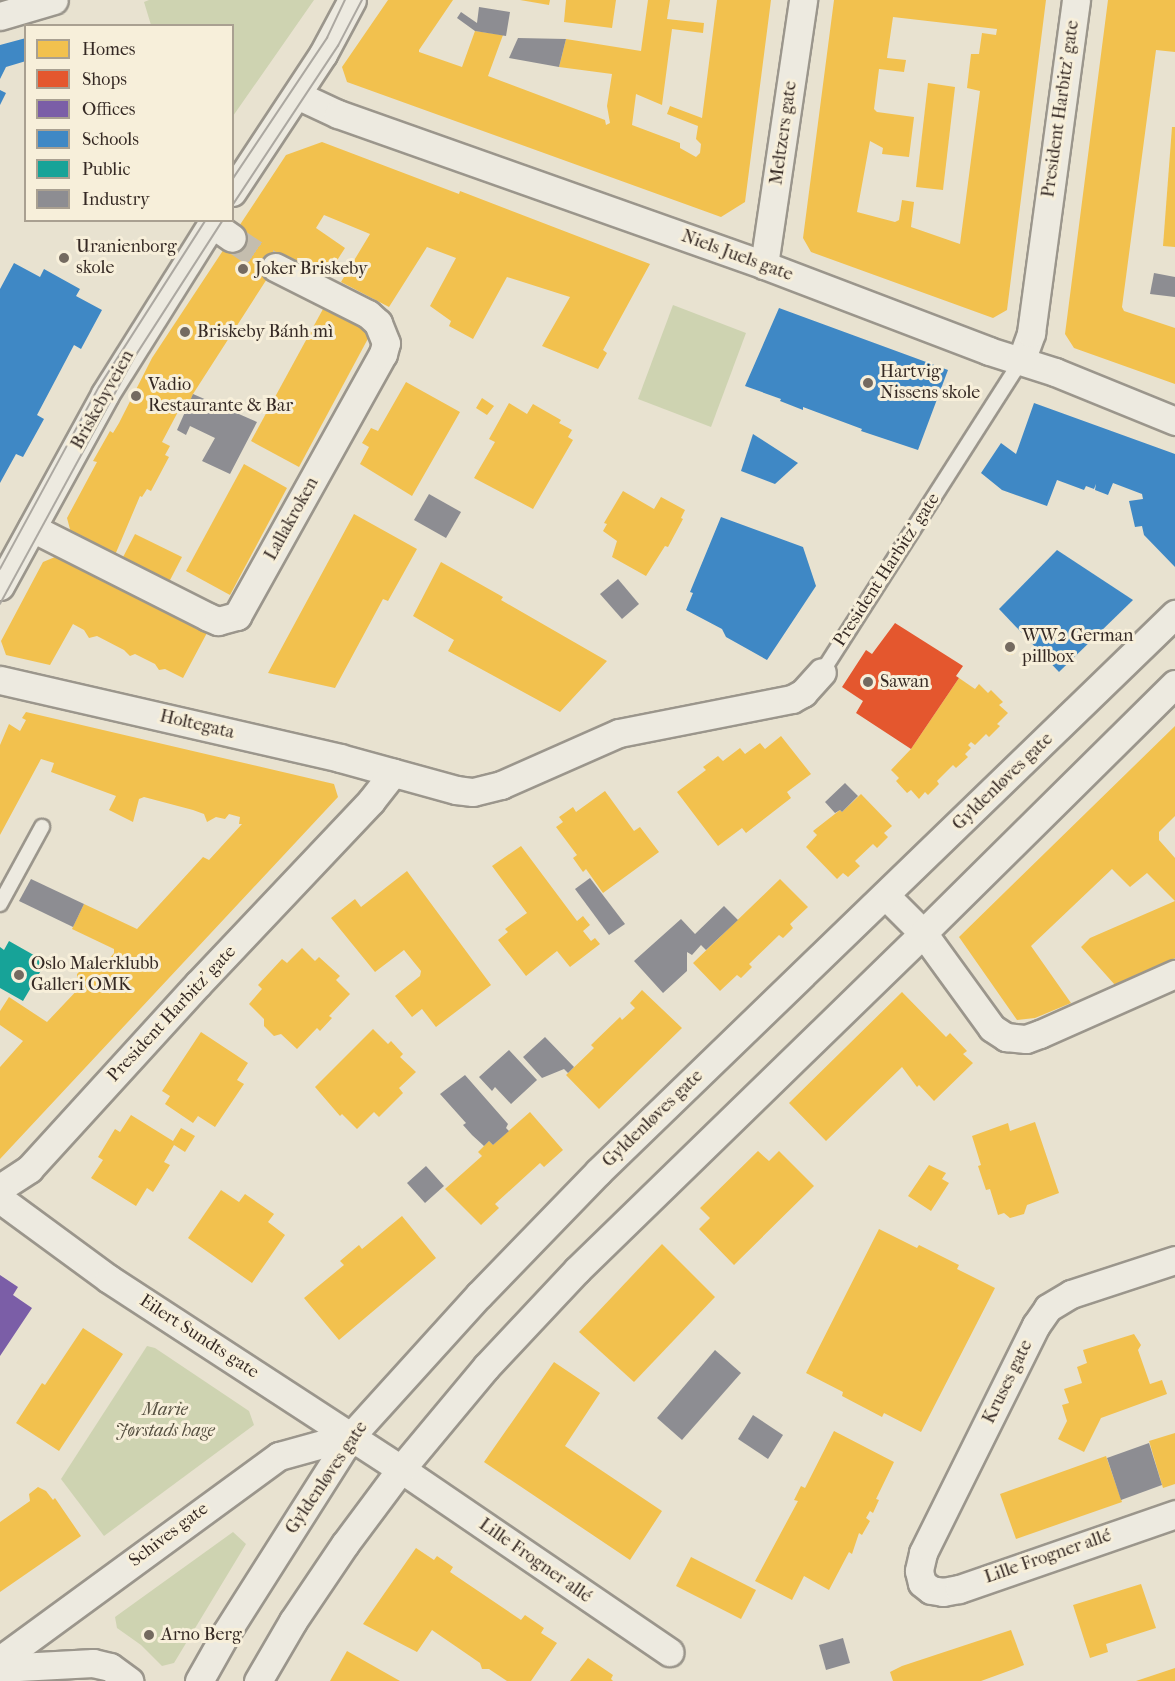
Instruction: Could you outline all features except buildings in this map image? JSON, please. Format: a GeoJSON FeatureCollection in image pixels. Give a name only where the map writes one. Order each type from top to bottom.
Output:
{"type":"FeatureCollection","features":[{"type":"Feature","properties":{"kind":"street"},"geometry":{"type":"LineString","coordinates":[[0,16],[54,0]]}},
{"type":"Feature","properties":{"kind":"street"},"geometry":{"type":"LineString","coordinates":[[234,189],[342,23],[352,0]]}},
{"type":"Feature","properties":{"kind":"street","name":"Meltzers gate"},"geometry":{"type":"LineString","coordinates":[[764,265],[803,0]]}},
{"type":"Feature","properties":{"kind":"street","name":"President Harbitz’ gate"},"geometry":{"type":"LineString","coordinates":[[1021,361],[1031,333],[1076,0]]}},
{"type":"Feature","properties":{"kind":"street","name":"Niels Juels gate"},"geometry":{"type":"LineString","coordinates":[[297,95],[338,114],[764,265],[1175,421]]}},
{"type":"Feature","properties":{"kind":"street","name":"Briskebyveien"},"geometry":{"type":"LineString","coordinates":[[0,586],[115,376],[219,227]]}},
{"type":"Feature","properties":{"kind":"street","name":"Lallakroken"},"geometry":{"type":"LineString","coordinates":[[32,528],[208,617],[218,621],[237,616],[377,364],[386,343],[378,323],[368,314],[275,267]]}},
{"type":"Feature","properties":{"kind":"street","name":"Gyldenløves gate"},"geometry":{"type":"LineString","coordinates":[[199,1681],[226,1633],[351,1436],[479,1295],[598,1172],[886,896],[1175,614]]}},
{"type":"Feature","properties":{"kind":"street","name":"President Harbitz’ gate"},"geometry":{"type":"LineString","coordinates":[[0,1188],[29,1169],[198,984],[340,835],[393,773],[456,790],[473,792],[501,785],[619,733],[792,699],[803,693],[822,672]]}},
{"type":"Feature","properties":{"kind":"street","name":"Holtegata"},"geometry":{"type":"LineString","coordinates":[[0,680],[340,758],[393,773]]}},
{"type":"Feature","properties":{"kind":"street"},"geometry":{"type":"LineString","coordinates":[[258,1681],[293,1621],[339,1553],[401,1469],[486,1367],[577,1270],[1175,684]]}},
{"type":"Feature","properties":{"kind":"street"},"geometry":{"type":"LineString","coordinates":[[886,896],[923,933],[992,1028],[1006,1037],[1026,1039],[1040,1034],[1175,974]]}},
{"type":"Feature","properties":{"kind":"street","name":"Eilert Sundts gate"},"geometry":{"type":"LineString","coordinates":[[0,1199],[110,1279],[401,1469]]}},
{"type":"Feature","properties":{"kind":"street","name":"Kruses gate"},"geometry":{"type":"LineString","coordinates":[[922,1583],[919,1571],[923,1553],[1036,1324],[1048,1308],[1071,1294],[1175,1260]]}},
{"type":"Feature","properties":{"kind":"street","name":"Schives gate"},"geometry":{"type":"LineString","coordinates":[[0,1660],[279,1456],[351,1436]]}},
{"type":"Feature","properties":{"kind":"street","name":"Lille Frogner allé"},"geometry":{"type":"LineString","coordinates":[[401,1469],[669,1652]]}},
{"type":"Feature","properties":{"kind":"street","name":"Lille Frogner allé"},"geometry":{"type":"LineString","coordinates":[[922,1583],[932,1590],[943,1592],[958,1589],[1175,1514]]}},
{"type":"Feature","properties":{"kind":"street"},"geometry":{"type":"LineString","coordinates":[[0,1668],[93,1663],[110,1667],[129,1681]]}},
{"type":"Feature","properties":{"kind":"street"},"geometry":{"type":"LineString","coordinates":[[0,1678],[4,1681]]}},
{"type":"Feature","properties":{"kind":"lane","name":"President Harbitz’ gate"},"geometry":{"type":"LineString","coordinates":[[822,672],[1021,361]]}},
{"type":"Feature","properties":{"kind":"lane"},"geometry":{"type":"LineString","coordinates":[[0,904],[42,827]]}},
{"type":"Feature","properties":{"kind":"green space"},"geometry":{"type":"Polygon","coordinates":[[[149,0],[314,0],[234,115],[234,24],[151,24],[144,2],[149,0]]]}},
{"type":"Feature","properties":{"kind":"green space"},"geometry":{"type":"Polygon","coordinates":[[[673,305],[746,333],[711,427],[638,399],[673,305]]]}},
{"type":"Feature","properties":{"kind":"green space","name":"Marie Jørstads hage"},"geometry":{"type":"Polygon","coordinates":[[[147,1346],[155,1348],[249,1411],[254,1425],[104,1536],[61,1479],[147,1346]]]}},
{"type":"Feature","properties":{"kind":"green space"},"geometry":{"type":"Polygon","coordinates":[[[233,1532],[246,1544],[174,1663],[162,1666],[141,1645],[117,1628],[115,1617],[233,1532]]]}},
{"type":"Feature","properties":{"kind":"tunnel"},"geometry":{"type":"LineString","coordinates":[[232,238],[275,267]]}},
{"type":"Feature","properties":{"kind":"tram line"},"geometry":{"type":"LineString","coordinates":[[234,177],[327,38],[345,0]]}},
{"type":"Feature","properties":{"kind":"tram line"},"geometry":{"type":"LineString","coordinates":[[234,203],[338,46],[362,0]]}},
{"type":"Feature","properties":{"kind":"tram line"},"geometry":{"type":"LineString","coordinates":[[0,569],[99,387],[205,222]]}},
{"type":"Feature","properties":{"kind":"tram line"},"geometry":{"type":"LineString","coordinates":[[0,604],[136,355],[222,222]]}},
{"type":"Feature","properties":{"kind":"place","name":"Uranienborg skole"},"geometry":{"type":"Point","coordinates":[64,258]}},
{"type":"Feature","properties":{"kind":"place","name":"Joker Briskeby"},"geometry":{"type":"Point","coordinates":[243,269]}},
{"type":"Feature","properties":{"kind":"place","name":"Briskeby Bánh mì"},"geometry":{"type":"Point","coordinates":[185,332]}},
{"type":"Feature","properties":{"kind":"place","name":"Hartvig Nissens skole"},"geometry":{"type":"Point","coordinates":[868,383]}},
{"type":"Feature","properties":{"kind":"place","name":"Vadio Restaurante & Bar"},"geometry":{"type":"Point","coordinates":[136,396]}},
{"type":"Feature","properties":{"kind":"place","name":"WW2 German pillbox"},"geometry":{"type":"Point","coordinates":[1010,647]}},
{"type":"Feature","properties":{"kind":"place","name":"Sawan"},"geometry":{"type":"Point","coordinates":[868,682]}},
{"type":"Feature","properties":{"kind":"place","name":"Oslo Malerklubb Galleri OMK"},"geometry":{"type":"Point","coordinates":[19,975]}},
{"type":"Feature","properties":{"kind":"place","name":"Arno Berg"},"geometry":{"type":"Point","coordinates":[149,1635]}}]}
